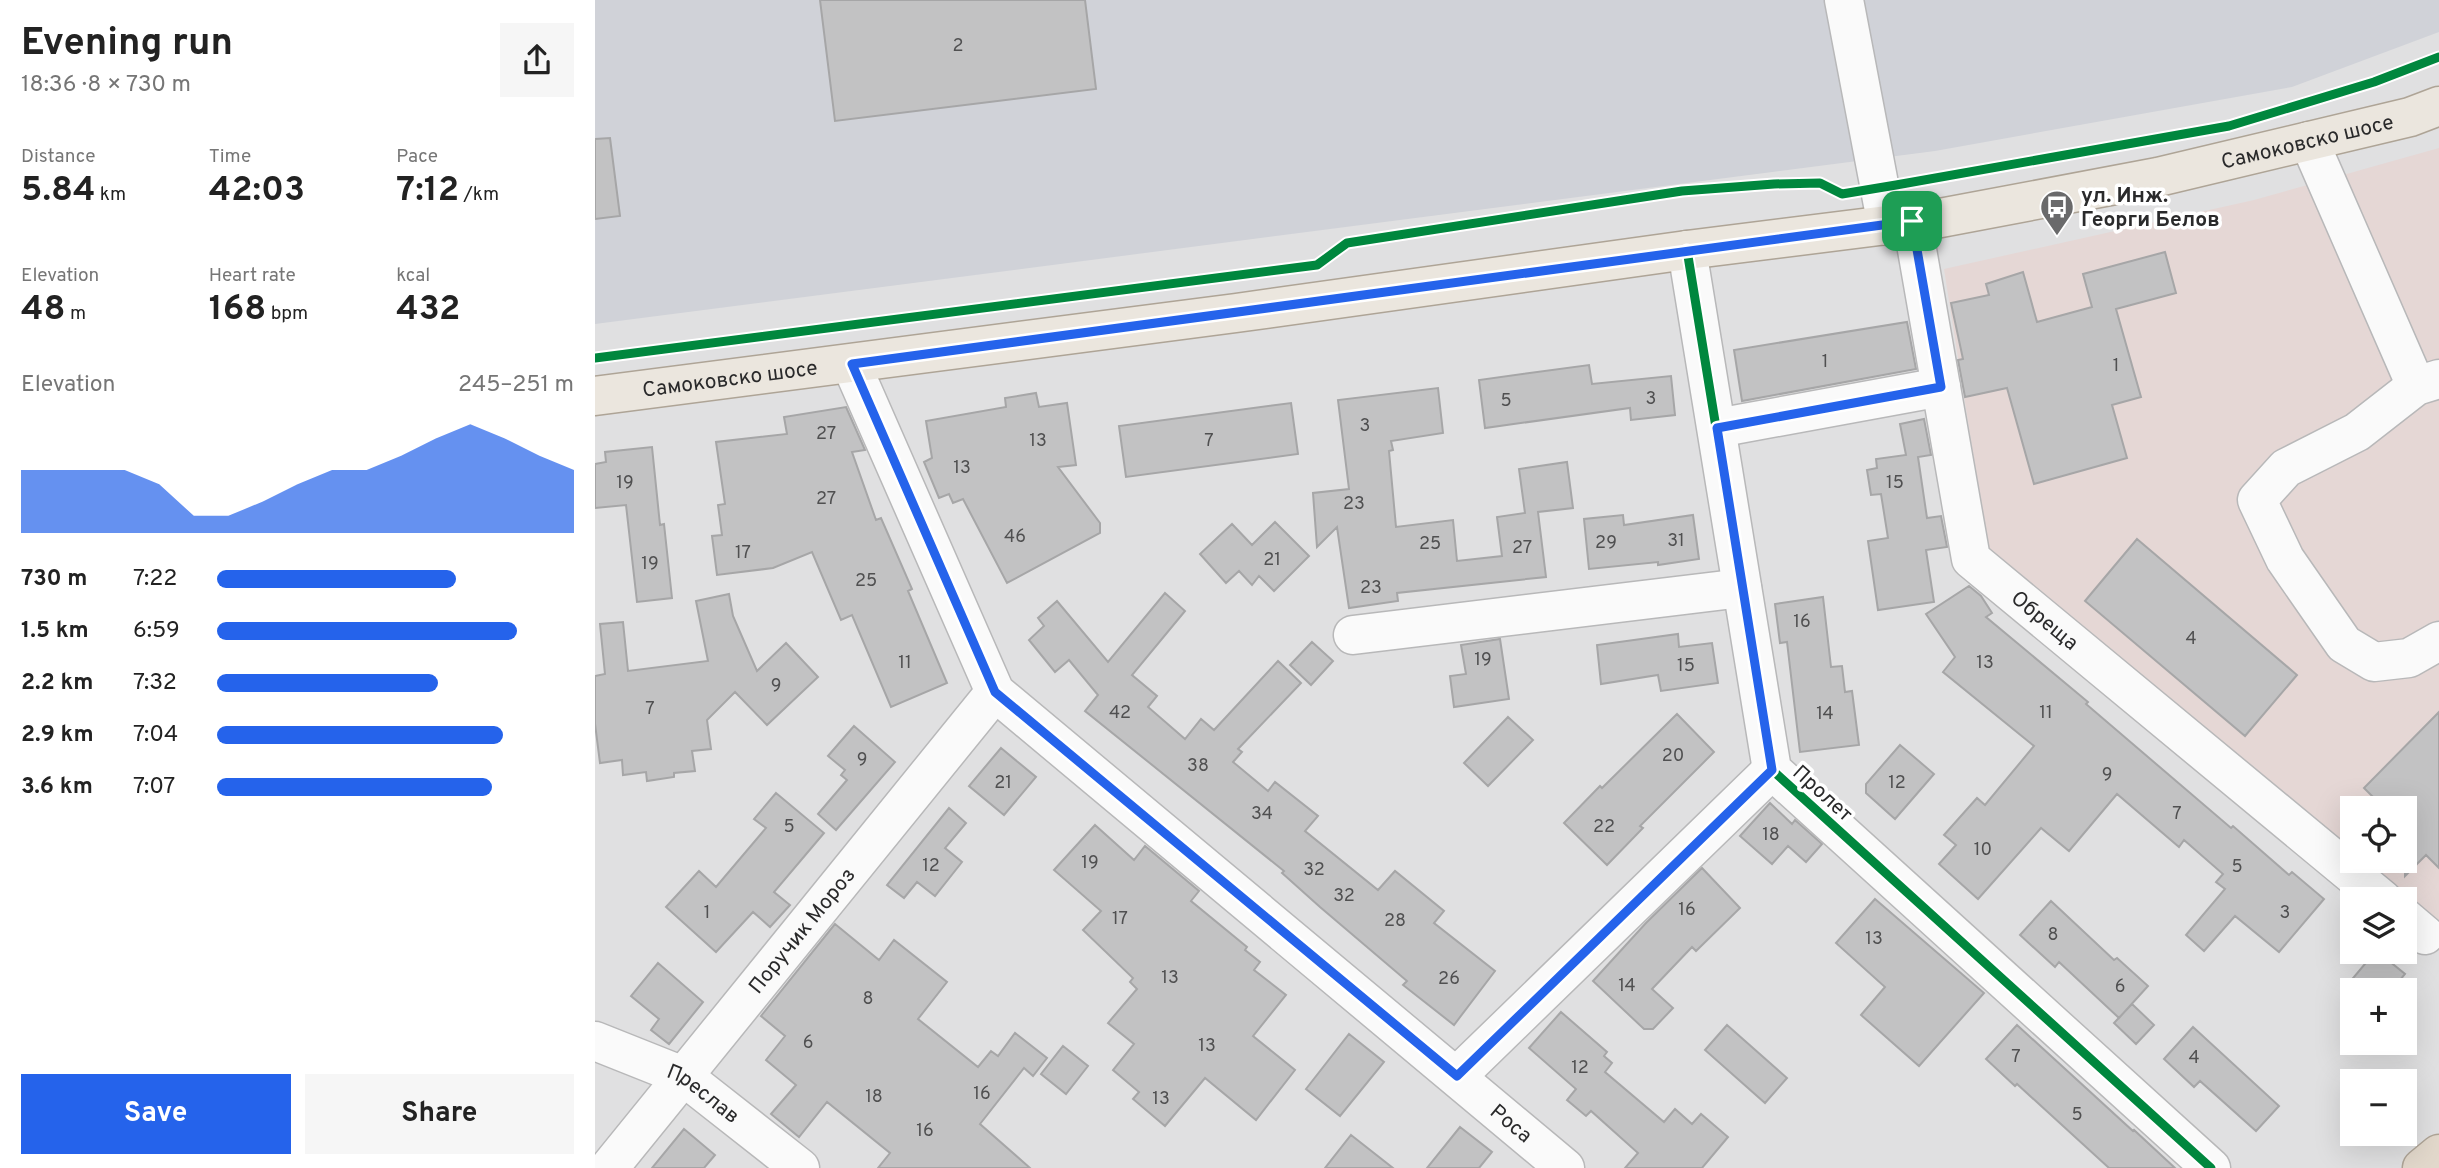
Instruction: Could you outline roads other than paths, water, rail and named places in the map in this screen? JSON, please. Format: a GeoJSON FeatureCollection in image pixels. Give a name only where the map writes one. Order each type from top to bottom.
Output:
{"type":"FeatureCollection","features":[{"type":"Feature","properties":{"kind":"highway"},"geometry":{"type":"LineString","coordinates":[[2422,1168],[2439,1154]]}},
{"type":"Feature","properties":{"kind":"main road","name":"Самоковско шосе"},"geometry":{"type":"LineString","coordinates":[[595,396],[1899,224],[2158,177],[2410,117],[2439,106]]}},
{"type":"Feature","properties":{"kind":"street","name":"Обреща"},"geometry":{"type":"LineString","coordinates":[[1844,0],[1941,387],[1971,559],[2367,887]]}},
{"type":"Feature","properties":{"kind":"street"},"geometry":{"type":"LineString","coordinates":[[2309,141],[2428,383],[2357,432],[2286,468],[2257,500],[2285,559],[2344,644],[2374,662],[2409,658],[2439,641]]}},
{"type":"Feature","properties":{"kind":"street","name":"Пролет"},"geometry":{"type":"LineString","coordinates":[[1686,250],[1772,770],[2211,1168]]}},
{"type":"Feature","properties":{"kind":"street","name":"Роса"},"geometry":{"type":"LineString","coordinates":[[852,364],[995,692],[1566,1168]]}},
{"type":"Feature","properties":{"kind":"street"},"geometry":{"type":"LineString","coordinates":[[1717,428],[1941,387]]}},
{"type":"Feature","properties":{"kind":"street"},"geometry":{"type":"LineString","coordinates":[[1353,635],[1742,588]]}},
{"type":"Feature","properties":{"kind":"street","name":"Поручик Мороз"},"geometry":{"type":"LineString","coordinates":[[609,1168],[995,692]]}},
{"type":"Feature","properties":{"kind":"street"},"geometry":{"type":"LineString","coordinates":[[1457,1076],[1772,770]]}},
{"type":"Feature","properties":{"kind":"street","name":"Преслав"},"geometry":{"type":"LineString","coordinates":[[595,1041],[683,1076],[800,1168]]}},
{"type":"Feature","properties":{"kind":"place","name":"ул. Инж. Георги Белов"},"geometry":{"type":"Point","coordinates":[2057,237]}}]}
